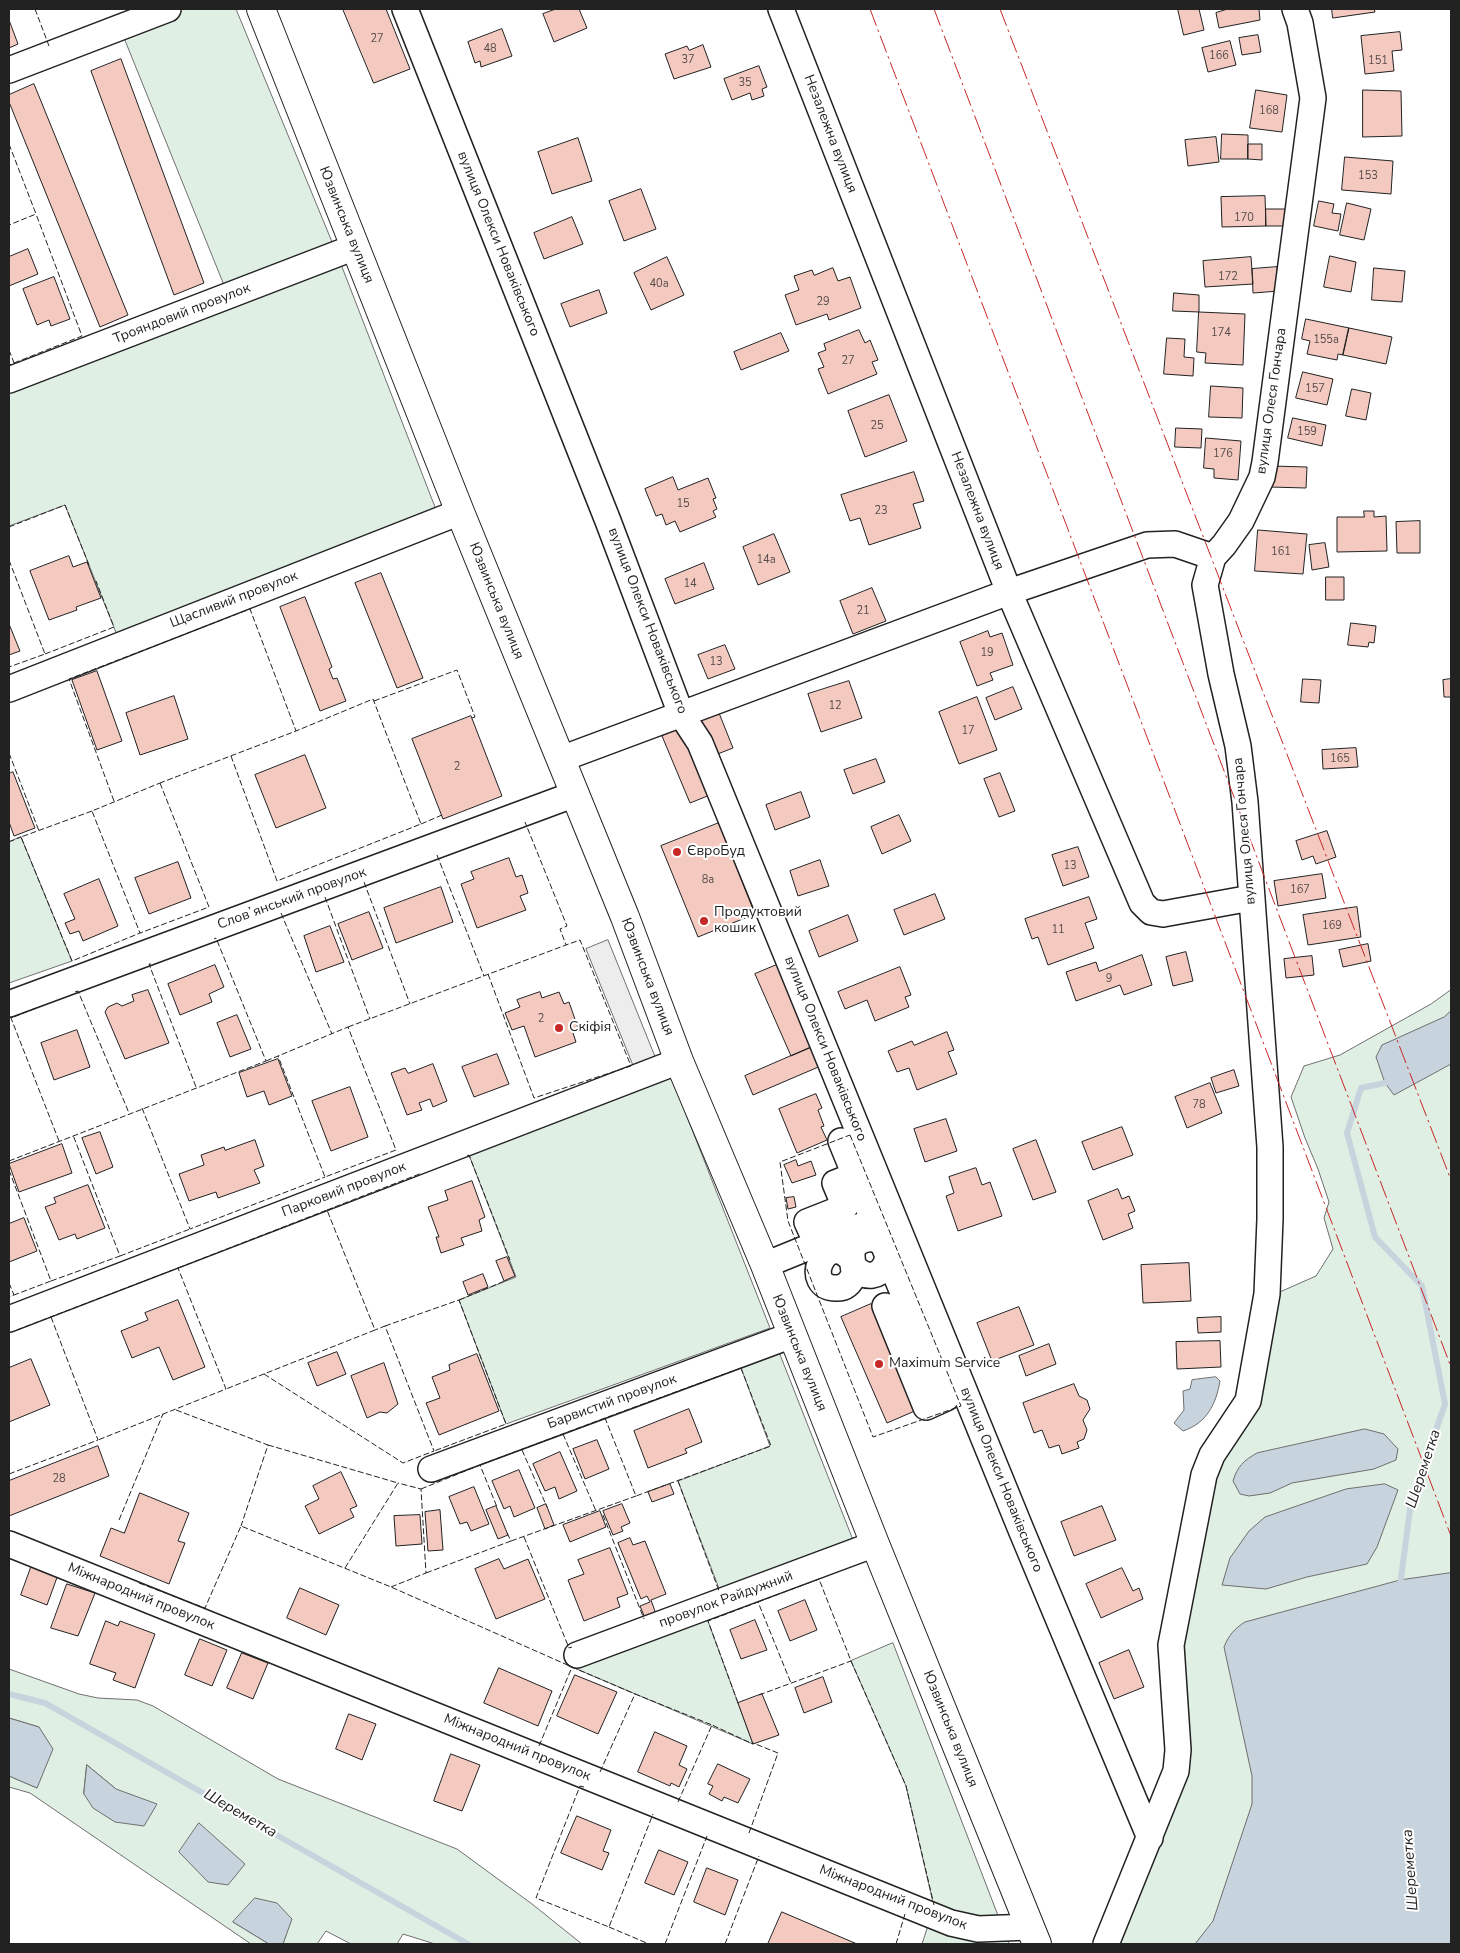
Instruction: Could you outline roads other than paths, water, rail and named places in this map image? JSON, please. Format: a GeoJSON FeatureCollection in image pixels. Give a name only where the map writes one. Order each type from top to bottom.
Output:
{"type":"FeatureCollection","features":[{"type":"Feature","properties":{"kind":"main road","name":"Юзвинська вулиця"},"geometry":{"type":"LineString","coordinates":[[261,9],[460,512],[625,917],[679,1061],[764,1265],[1033,1936]]}},
{"type":"Feature","properties":{"kind":"street"},"geometry":{"type":"LineString","coordinates":[[9,70],[168,9]]}},
{"type":"Feature","properties":{"kind":"street","name":"вулиця Олекси Новаківського"},"geometry":{"type":"LineString","coordinates":[[405,9],[608,521],[681,714],[700,743],[1022,1532],[1150,1838]]}},
{"type":"Feature","properties":{"kind":"street","name":"Незалежна вулиця"},"geometry":{"type":"LineString","coordinates":[[781,9],[1009,592],[1142,903],[1151,912],[1163,914],[1251,898]]}},
{"type":"Feature","properties":{"kind":"street","name":"вулиця Олеся Гончара"},"geometry":{"type":"LineString","coordinates":[[1106,1944],[1172,1785],[1178,1759],[1171,1646],[1204,1475],[1212,1455],[1248,1401],[1267,1294],[1270,1147],[1242,772],[1205,586],[1213,557],[1224,546],[1242,521],[1262,477],[1265,462],[1313,98],[1300,23],[1295,9]]}},
{"type":"Feature","properties":{"kind":"street","name":"Трояндовий провулок"},"geometry":{"type":"LineString","coordinates":[[9,380],[355,247]]}},
{"type":"Feature","properties":{"kind":"street","name":"Щасливий провулок"},"geometry":{"type":"LineString","coordinates":[[9,689],[460,512]]}},
{"type":"Feature","properties":{"kind":"street"},"geometry":{"type":"LineString","coordinates":[[561,759],[1009,592],[1147,545],[1176,544],[1213,557]]}},
{"type":"Feature","properties":{"kind":"street","name":"Словʼянський провулок"},"geometry":{"type":"LineString","coordinates":[[9,1004],[575,794]]}},
{"type":"Feature","properties":{"kind":"street","name":"Парковий провулок"},"geometry":{"type":"LineString","coordinates":[[9,1319],[679,1061]]}},
{"type":"Feature","properties":{"kind":"street"},"geometry":{"type":"LineString","coordinates":[[841,1141],[946,1398],[926,1407],[885,1306]]}},
{"type":"Feature","properties":{"kind":"street"},"geometry":{"type":"LineString","coordinates":[[817,1244],[807,1222],[845,1207],[835,1183],[855,1175]]}},
{"type":"Feature","properties":{"kind":"street"},"geometry":{"type":"LineString","coordinates":[[764,1265],[874,1220]]}},
{"type":"Feature","properties":{"kind":"street"},"geometry":{"type":"LineString","coordinates":[[853,1264],[852,1250],[860,1241],[866,1239],[878,1241],[886,1249]]}},
{"type":"Feature","properties":{"kind":"street","name":"Барвистий провулок"},"geometry":{"type":"LineString","coordinates":[[431,1469],[792,1335]]}},
{"type":"Feature","properties":{"kind":"street","name":"Міжнародний провулок"},"geometry":{"type":"LineString","coordinates":[[9,1544],[951,1923],[978,1929],[1033,1936]]}},
{"type":"Feature","properties":{"kind":"street","name":"провулок Райдужний"},"geometry":{"type":"LineString","coordinates":[[577,1655],[875,1544]]}},
{"type":"Feature","properties":{"kind":"water"},"geometry":{"type":"Polygon","coordinates":[[[1451,1011],[1451,1064],[1394,1095],[1385,1083],[1376,1057],[1382,1045],[1444,1017],[1451,1011]]]}},
{"type":"Feature","properties":{"kind":"water"},"geometry":{"type":"Polygon","coordinates":[[[1216,1377],[1220,1381],[1216,1397],[1209,1412],[1198,1423],[1183,1431],[1174,1423],[1184,1410],[1183,1391],[1190,1389],[1192,1380],[1216,1377]]]}},
{"type":"Feature","properties":{"kind":"water"},"geometry":{"type":"Polygon","coordinates":[[[1365,1429],[1384,1434],[1398,1449],[1396,1460],[1374,1469],[1292,1483],[1270,1493],[1249,1496],[1240,1494],[1233,1481],[1242,1464],[1257,1453],[1365,1429]]]}},
{"type":"Feature","properties":{"kind":"water"},"geometry":{"type":"Polygon","coordinates":[[[1385,1484],[1398,1490],[1377,1547],[1367,1564],[1307,1577],[1266,1589],[1222,1585],[1230,1558],[1249,1531],[1265,1517],[1346,1489],[1385,1484]]]}},
{"type":"Feature","properties":{"kind":"water"},"geometry":{"type":"Polygon","coordinates":[[[1451,1573],[1451,1944],[1195,1944],[1213,1921],[1252,1804],[1252,1776],[1224,1647],[1230,1636],[1245,1622],[1400,1580],[1451,1573]]]}},
{"type":"Feature","properties":{"kind":"water"},"geometry":{"type":"Polygon","coordinates":[[[9,1718],[39,1727],[53,1749],[37,1788],[9,1776],[9,1718]]]}},
{"type":"Feature","properties":{"kind":"water"},"geometry":{"type":"Polygon","coordinates":[[[87,1765],[116,1789],[157,1804],[144,1826],[115,1822],[93,1808],[84,1794],[87,1765]]]}},
{"type":"Feature","properties":{"kind":"water"},"geometry":{"type":"Polygon","coordinates":[[[199,1823],[245,1864],[228,1885],[208,1882],[179,1852],[199,1823]]]}},
{"type":"Feature","properties":{"kind":"water"},"geometry":{"type":"Polygon","coordinates":[[[255,1898],[277,1903],[292,1919],[283,1944],[269,1944],[233,1922],[255,1898]]]}},
{"type":"Feature","properties":{"kind":"waterway","name":"Шереметка"},"geometry":{"type":"LineString","coordinates":[[1393,1079],[1385,1083],[1361,1088],[1347,1133],[1375,1237],[1422,1286],[1445,1404],[1411,1502],[1400,1586]]}},
{"type":"Feature","properties":{"kind":"waterway","name":"Шереметка"},"geometry":{"type":"LineString","coordinates":[[9,1694],[45,1703],[468,1944]]}},
{"type":"Feature","properties":{"kind":"place","name":"ЄвроБуд"},"geometry":{"type":"Point","coordinates":[677,852]}},
{"type":"Feature","properties":{"kind":"place","name":"Продуктовий кошик"},"geometry":{"type":"Point","coordinates":[704,921]}},
{"type":"Feature","properties":{"kind":"place","name":"Скіфія"},"geometry":{"type":"Point","coordinates":[559,1028]}},
{"type":"Feature","properties":{"kind":"place","name":"Maximum Service"},"geometry":{"type":"Point","coordinates":[879,1364]}}]}
